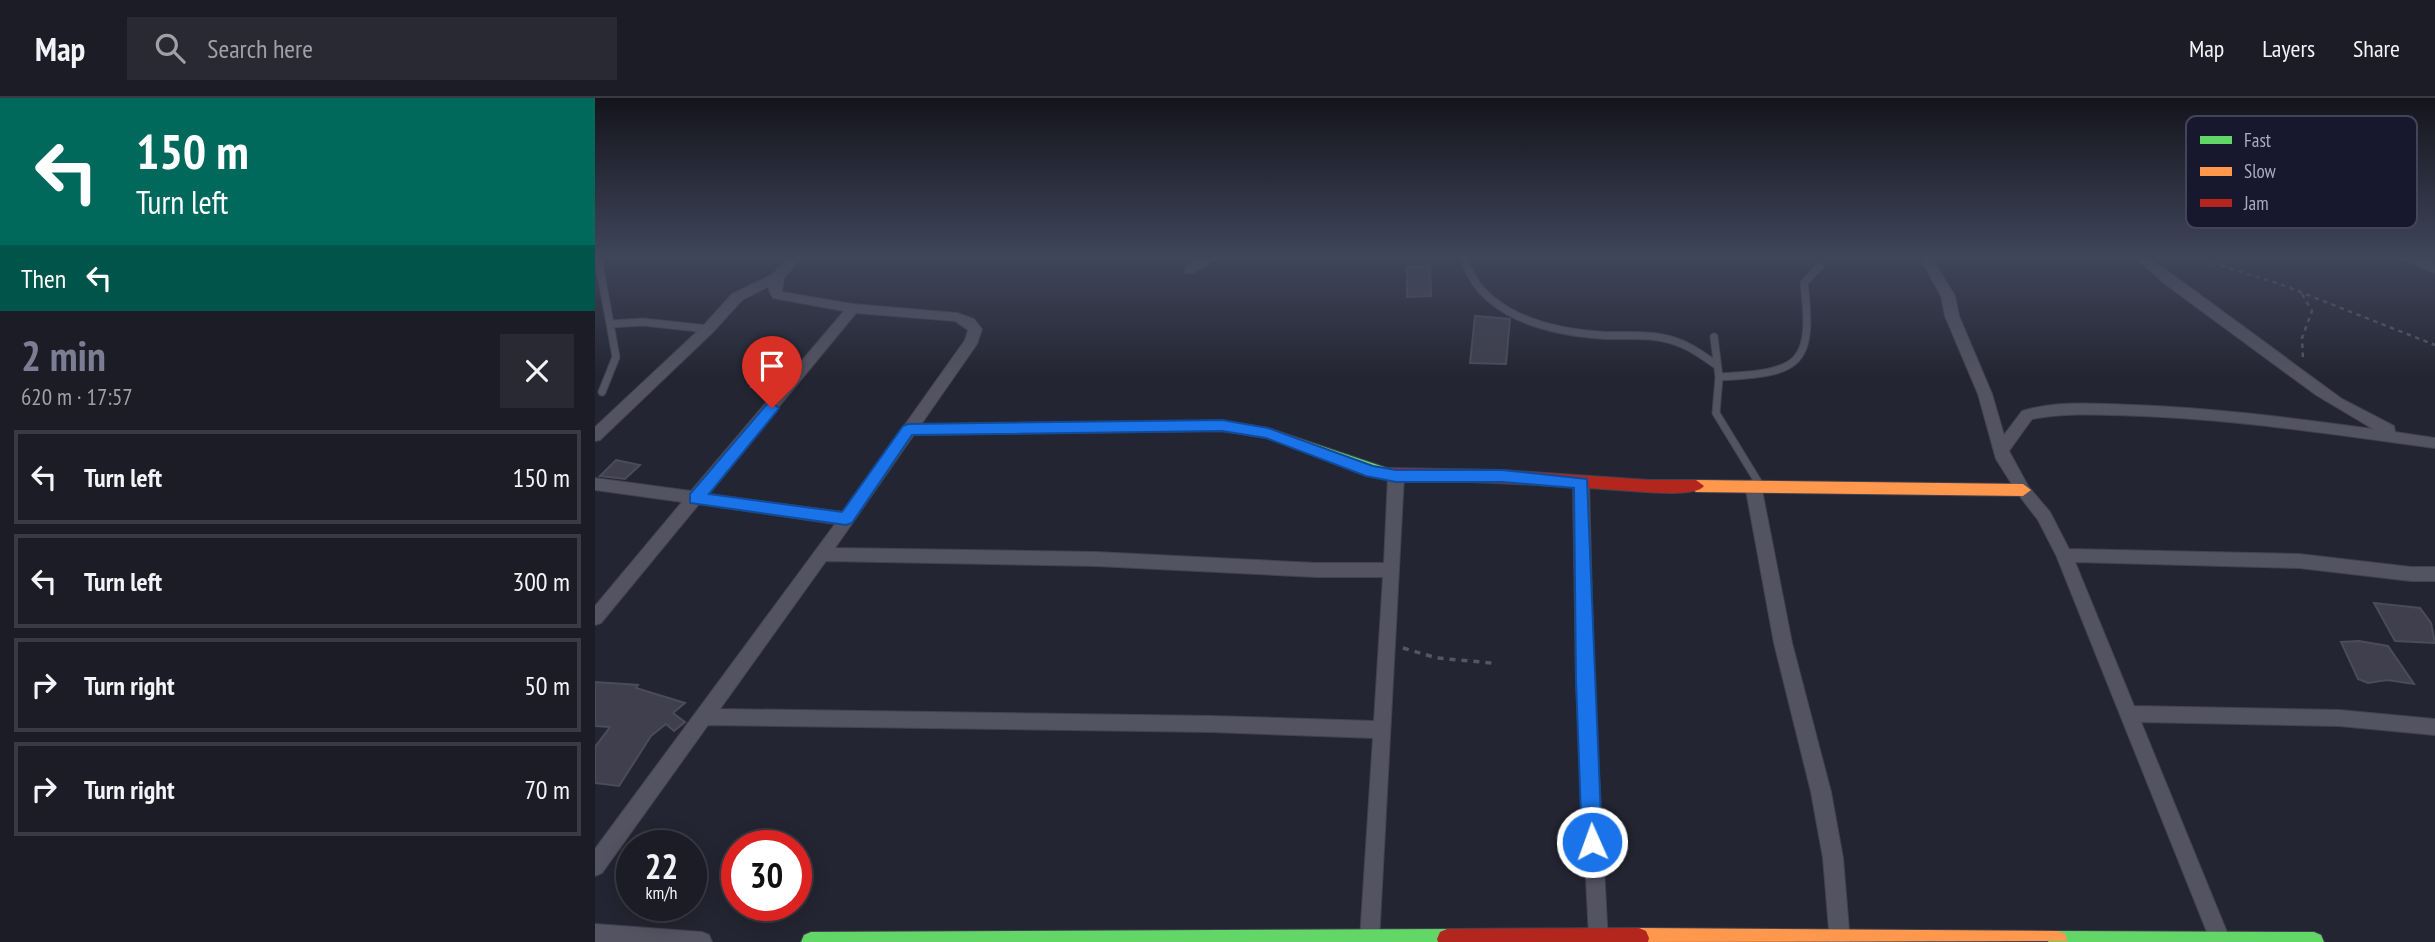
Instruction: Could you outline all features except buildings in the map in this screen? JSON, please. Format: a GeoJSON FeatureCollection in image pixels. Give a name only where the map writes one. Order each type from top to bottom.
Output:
{"type":"FeatureCollection","features":[{"type":"Feature","properties":{"kind":"street"},"geometry":{"type":"LineString","coordinates":[[595,436],[708,329],[737,297]]}},
{"type":"Feature","properties":{"kind":"street"},"geometry":{"type":"LineString","coordinates":[[595,866],[822,554],[972,341],[975,330],[969,322],[957,317],[853,309],[791,297]]}},
{"type":"Feature","properties":{"kind":"street"},"geometry":{"type":"LineString","coordinates":[[1948,297],[1952,316],[1985,394],[2004,459],[2023,490],[2044,516],[2064,555],[2221,941]]}},
{"type":"Feature","properties":{"kind":"street"},"geometry":{"type":"LineString","coordinates":[[2190,297],[2361,420],[2411,438]]}},
{"type":"Feature","properties":{"kind":"street"},"geometry":{"type":"LineString","coordinates":[[595,618],[853,309]]}},
{"type":"Feature","properties":{"kind":"street"},"geometry":{"type":"LineString","coordinates":[[2003,450],[2027,415],[2067,408],[2174,412],[2411,438],[2435,443]]}},
{"type":"Feature","properties":{"kind":"street"},"geometry":{"type":"LineString","coordinates":[[908,430],[1244,428],[1268,433],[1371,471],[1396,476],[1489,476],[1649,486],[1757,485],[2023,490]]}},
{"type":"Feature","properties":{"kind":"street"},"geometry":{"type":"LineString","coordinates":[[1370,939],[1396,476]]}},
{"type":"Feature","properties":{"kind":"street"},"geometry":{"type":"LineString","coordinates":[[1581,483],[1585,681],[1609,939]]}},
{"type":"Feature","properties":{"kind":"street"},"geometry":{"type":"LineString","coordinates":[[595,484],[846,519]]}},
{"type":"Feature","properties":{"kind":"street"},"geometry":{"type":"LineString","coordinates":[[1757,485],[1783,643],[1821,792],[1833,858],[1840,941]]}},
{"type":"Feature","properties":{"kind":"street"},"geometry":{"type":"LineString","coordinates":[[822,554],[1096,559],[1316,570],[1392,570]]}},
{"type":"Feature","properties":{"kind":"street"},"geometry":{"type":"LineString","coordinates":[[2064,555],[2299,561],[2411,575],[2435,574]]}},
{"type":"Feature","properties":{"kind":"street"},"geometry":{"type":"LineString","coordinates":[[2129,714],[2339,718],[2435,727]]}},
{"type":"Feature","properties":{"kind":"street"},"geometry":{"type":"LineString","coordinates":[[702,718],[1197,723],[1382,730]]}},
{"type":"Feature","properties":{"kind":"street"},"geometry":{"type":"LineString","coordinates":[[595,933],[702,942]]}},
{"type":"Feature","properties":{"kind":"street"},"geometry":{"type":"LineString","coordinates":[[811,942],[1609,939],[2312,942]]}},
{"type":"Feature","properties":{"kind":"lane"},"geometry":{"type":"LineString","coordinates":[[602,392],[615,368],[618,349],[605,297]]}},
{"type":"Feature","properties":{"kind":"lane"},"geometry":{"type":"LineString","coordinates":[[1487,297],[1497,307],[1526,320],[1596,335],[1661,337],[1686,344],[1715,364]]}},
{"type":"Feature","properties":{"kind":"lane"},"geometry":{"type":"LineString","coordinates":[[1719,377],[1780,372],[1795,363],[1808,336],[1806,297]]}},
{"type":"Feature","properties":{"kind":"lane"},"geometry":{"type":"LineString","coordinates":[[610,324],[643,322],[708,329]]}},
{"type":"Feature","properties":{"kind":"lane"},"geometry":{"type":"LineString","coordinates":[[1714,337],[1715,364],[1719,377],[1716,413],[1757,485]]}},
{"type":"Feature","properties":{"kind":"path"},"geometry":{"type":"LineString","coordinates":[[2301,375],[2302,338],[2312,311],[2304,297]]}},
{"type":"Feature","properties":{"kind":"path"},"geometry":{"type":"LineString","coordinates":[[2315,297],[2435,345]]}},
{"type":"Feature","properties":{"kind":"path"},"geometry":{"type":"LineString","coordinates":[[1388,642],[1437,658],[1492,663]]}},
{"type":"Feature","properties":{"kind":"traffic: fast"},"geometry":{"type":"LineString","coordinates":[[908,430],[1222,426],[1268,433],[1388,474]]}},
{"type":"Feature","properties":{"kind":"traffic: fast"},"geometry":{"type":"LineString","coordinates":[[811,942],[1447,939]]}},
{"type":"Feature","properties":{"kind":"traffic: fast"},"geometry":{"type":"LineString","coordinates":[[2058,941],[2314,942]]}},
{"type":"Feature","properties":{"kind":"traffic: slow"},"geometry":{"type":"LineString","coordinates":[[1696,486],[2023,490]]}},
{"type":"Feature","properties":{"kind":"traffic: slow"},"geometry":{"type":"LineString","coordinates":[[1639,938],[2058,941]]}},
{"type":"Feature","properties":{"kind":"traffic: jam"},"geometry":{"type":"LineString","coordinates":[[1388,474],[1502,476],[1649,486],[1696,486]]}},
{"type":"Feature","properties":{"kind":"traffic: jam"},"geometry":{"type":"LineString","coordinates":[[1447,939],[1639,938]]}},
{"type":"Feature","properties":{"kind":"route"},"geometry":{"type":"LineString","coordinates":[[772,408],[696,499],[846,519],[908,430],[1222,426],[1268,433],[1371,471],[1396,476],[1502,476],[1581,483],[1592,842]]}}]}
